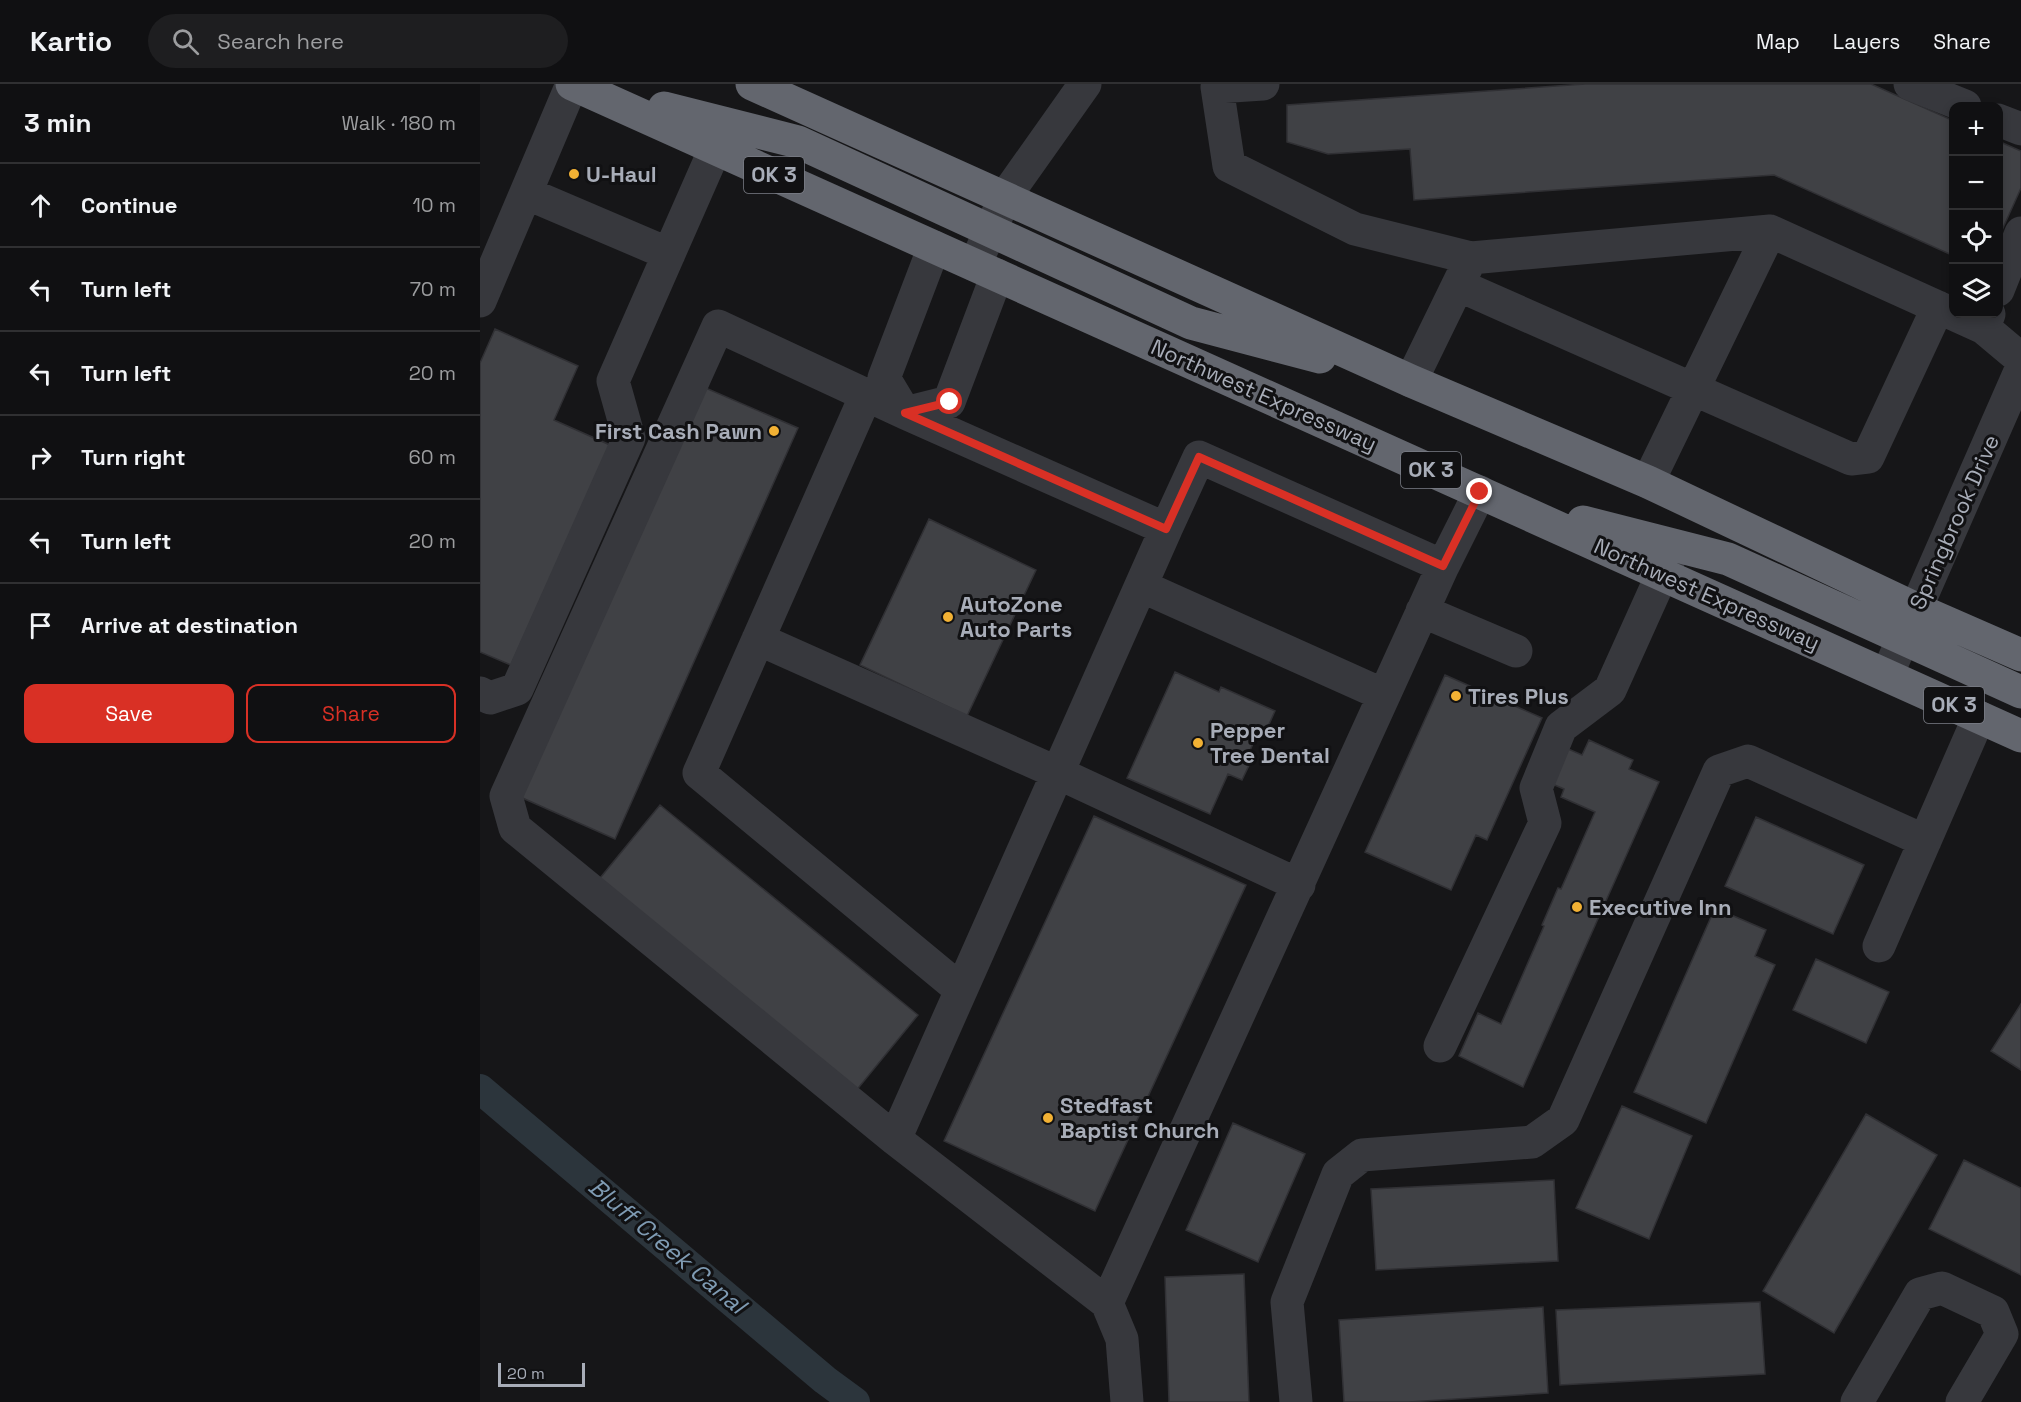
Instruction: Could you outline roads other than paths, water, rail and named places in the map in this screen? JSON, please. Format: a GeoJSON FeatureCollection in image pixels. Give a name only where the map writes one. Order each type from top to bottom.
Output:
{"type":"FeatureCollection","features":[{"type":"Feature","properties":{"kind":"highway","name":"Northwest Expressway"},"geometry":{"type":"LineString","coordinates":[[572,84],[721,136],[934,247],[1490,497],[1669,560],[1887,675],[2021,736]]}},
{"type":"Feature","properties":{"kind":"highway"},"geometry":{"type":"LineString","coordinates":[[765,87],[1411,381],[1648,482],[1916,609],[2021,655]]}},
{"type":"Feature","properties":{"kind":"highway"},"geometry":{"type":"LineString","coordinates":[[721,136],[798,142],[1191,323],[1411,381]]}},
{"type":"Feature","properties":{"kind":"highway"},"geometry":{"type":"LineString","coordinates":[[1669,560],[1728,559],[2021,692]]}},
{"type":"Feature","properties":{"kind":"street"},"geometry":{"type":"LineString","coordinates":[[480,301],[572,84]]}},
{"type":"Feature","properties":{"kind":"street"},"geometry":{"type":"LineString","coordinates":[[905,413],[950,402],[986,270],[990,231],[1005,197],[1085,84]]}},
{"type":"Feature","properties":{"kind":"street"},"geometry":{"type":"LineString","coordinates":[[1263,84],[1217,87],[1229,166],[1355,229],[1465,271],[1694,388],[1851,459],[1868,457],[1938,307]]}},
{"type":"Feature","properties":{"kind":"street"},"geometry":{"type":"LineString","coordinates":[[1910,84],[1955,102]]}},
{"type":"Feature","properties":{"kind":"street"},"geometry":{"type":"LineString","coordinates":[[2003,122],[2021,129]]}},
{"type":"Feature","properties":{"kind":"street"},"geometry":{"type":"LineString","coordinates":[[480,693],[490,698],[516,689],[629,438],[613,381],[721,136]]}},
{"type":"Feature","properties":{"kind":"street"},"geometry":{"type":"LineString","coordinates":[[526,192],[669,254]]}},
{"type":"Feature","properties":{"kind":"street"},"geometry":{"type":"LineString","coordinates":[[1465,271],[1770,231],[1938,307],[1986,321],[2021,359]]}},
{"type":"Feature","properties":{"kind":"street"},"geometry":{"type":"LineString","coordinates":[[1648,482],[1770,231]]}},
{"type":"Feature","properties":{"kind":"street"},"geometry":{"type":"LineString","coordinates":[[2003,278],[2021,233]]}},
{"type":"Feature","properties":{"kind":"street"},"geometry":{"type":"LineString","coordinates":[[905,413],[884,378],[934,247]]}},
{"type":"Feature","properties":{"kind":"street"},"geometry":{"type":"LineString","coordinates":[[1411,381],[1465,271]]}},
{"type":"Feature","properties":{"kind":"street"},"geometry":{"type":"LineString","coordinates":[[1127,1402],[1122,1339],[1107,1303],[895,1140],[515,828],[506,796],[718,326],[905,413],[1166,529]]}},
{"type":"Feature","properties":{"kind":"street","name":"Springbrook Drive"},"geometry":{"type":"LineString","coordinates":[[1887,675],[2021,369]]}},
{"type":"Feature","properties":{"kind":"street"},"geometry":{"type":"LineString","coordinates":[[867,395],[699,773],[961,990]]}},
{"type":"Feature","properties":{"kind":"street"},"geometry":{"type":"LineString","coordinates":[[895,1140],[1199,457],[1443,566]]}},
{"type":"Feature","properties":{"kind":"street"},"geometry":{"type":"LineString","coordinates":[[1107,1303],[1443,566],[1490,497]]}},
{"type":"Feature","properties":{"kind":"street"},"geometry":{"type":"LineString","coordinates":[[1440,1046],[1545,823],[1536,788],[1561,727],[1610,690],[1669,560]]}},
{"type":"Feature","properties":{"kind":"street"},"geometry":{"type":"LineString","coordinates":[[1141,586],[1384,695]]}},
{"type":"Feature","properties":{"kind":"street"},"geometry":{"type":"LineString","coordinates":[[1422,611],[1516,651]]}},
{"type":"Feature","properties":{"kind":"street"},"geometry":{"type":"LineString","coordinates":[[758,639],[1058,773],[1299,885]]}},
{"type":"Feature","properties":{"kind":"street"},"geometry":{"type":"LineString","coordinates":[[1879,946],[1979,717]]}},
{"type":"Feature","properties":{"kind":"street"},"geometry":{"type":"LineString","coordinates":[[1296,1402],[1287,1302],[1338,1174],[1362,1155],[1532,1142],[1563,1120],[1719,771],[1748,761],[1925,841]]}},
{"type":"Feature","properties":{"kind":"street"},"geometry":{"type":"LineString","coordinates":[[1857,1402],[1920,1293],[1942,1288],[1993,1312],[2002,1334],[1962,1402]]}},
{"type":"Feature","properties":{"kind":"waterway","name":"Bluff Creek Canal"},"geometry":{"type":"LineString","coordinates":[[480,1089],[825,1380],[855,1402]]}},
{"type":"Feature","properties":{"kind":"place","name":"U-Haul"},"geometry":{"type":"Point","coordinates":[574,174]}},
{"type":"Feature","properties":{"kind":"place","name":"First Cash Pawn"},"geometry":{"type":"Point","coordinates":[774,431]}},
{"type":"Feature","properties":{"kind":"place","name":"AutoZone Auto Parts"},"geometry":{"type":"Point","coordinates":[948,617]}},
{"type":"Feature","properties":{"kind":"place","name":"Tires Plus"},"geometry":{"type":"Point","coordinates":[1456,696]}},
{"type":"Feature","properties":{"kind":"place","name":"Pepper Tree Dental"},"geometry":{"type":"Point","coordinates":[1198,743]}},
{"type":"Feature","properties":{"kind":"place","name":"Executive Inn"},"geometry":{"type":"Point","coordinates":[1577,907]}},
{"type":"Feature","properties":{"kind":"place","name":"Stedfast Baptist Church"},"geometry":{"type":"Point","coordinates":[1048,1118]}}]}
